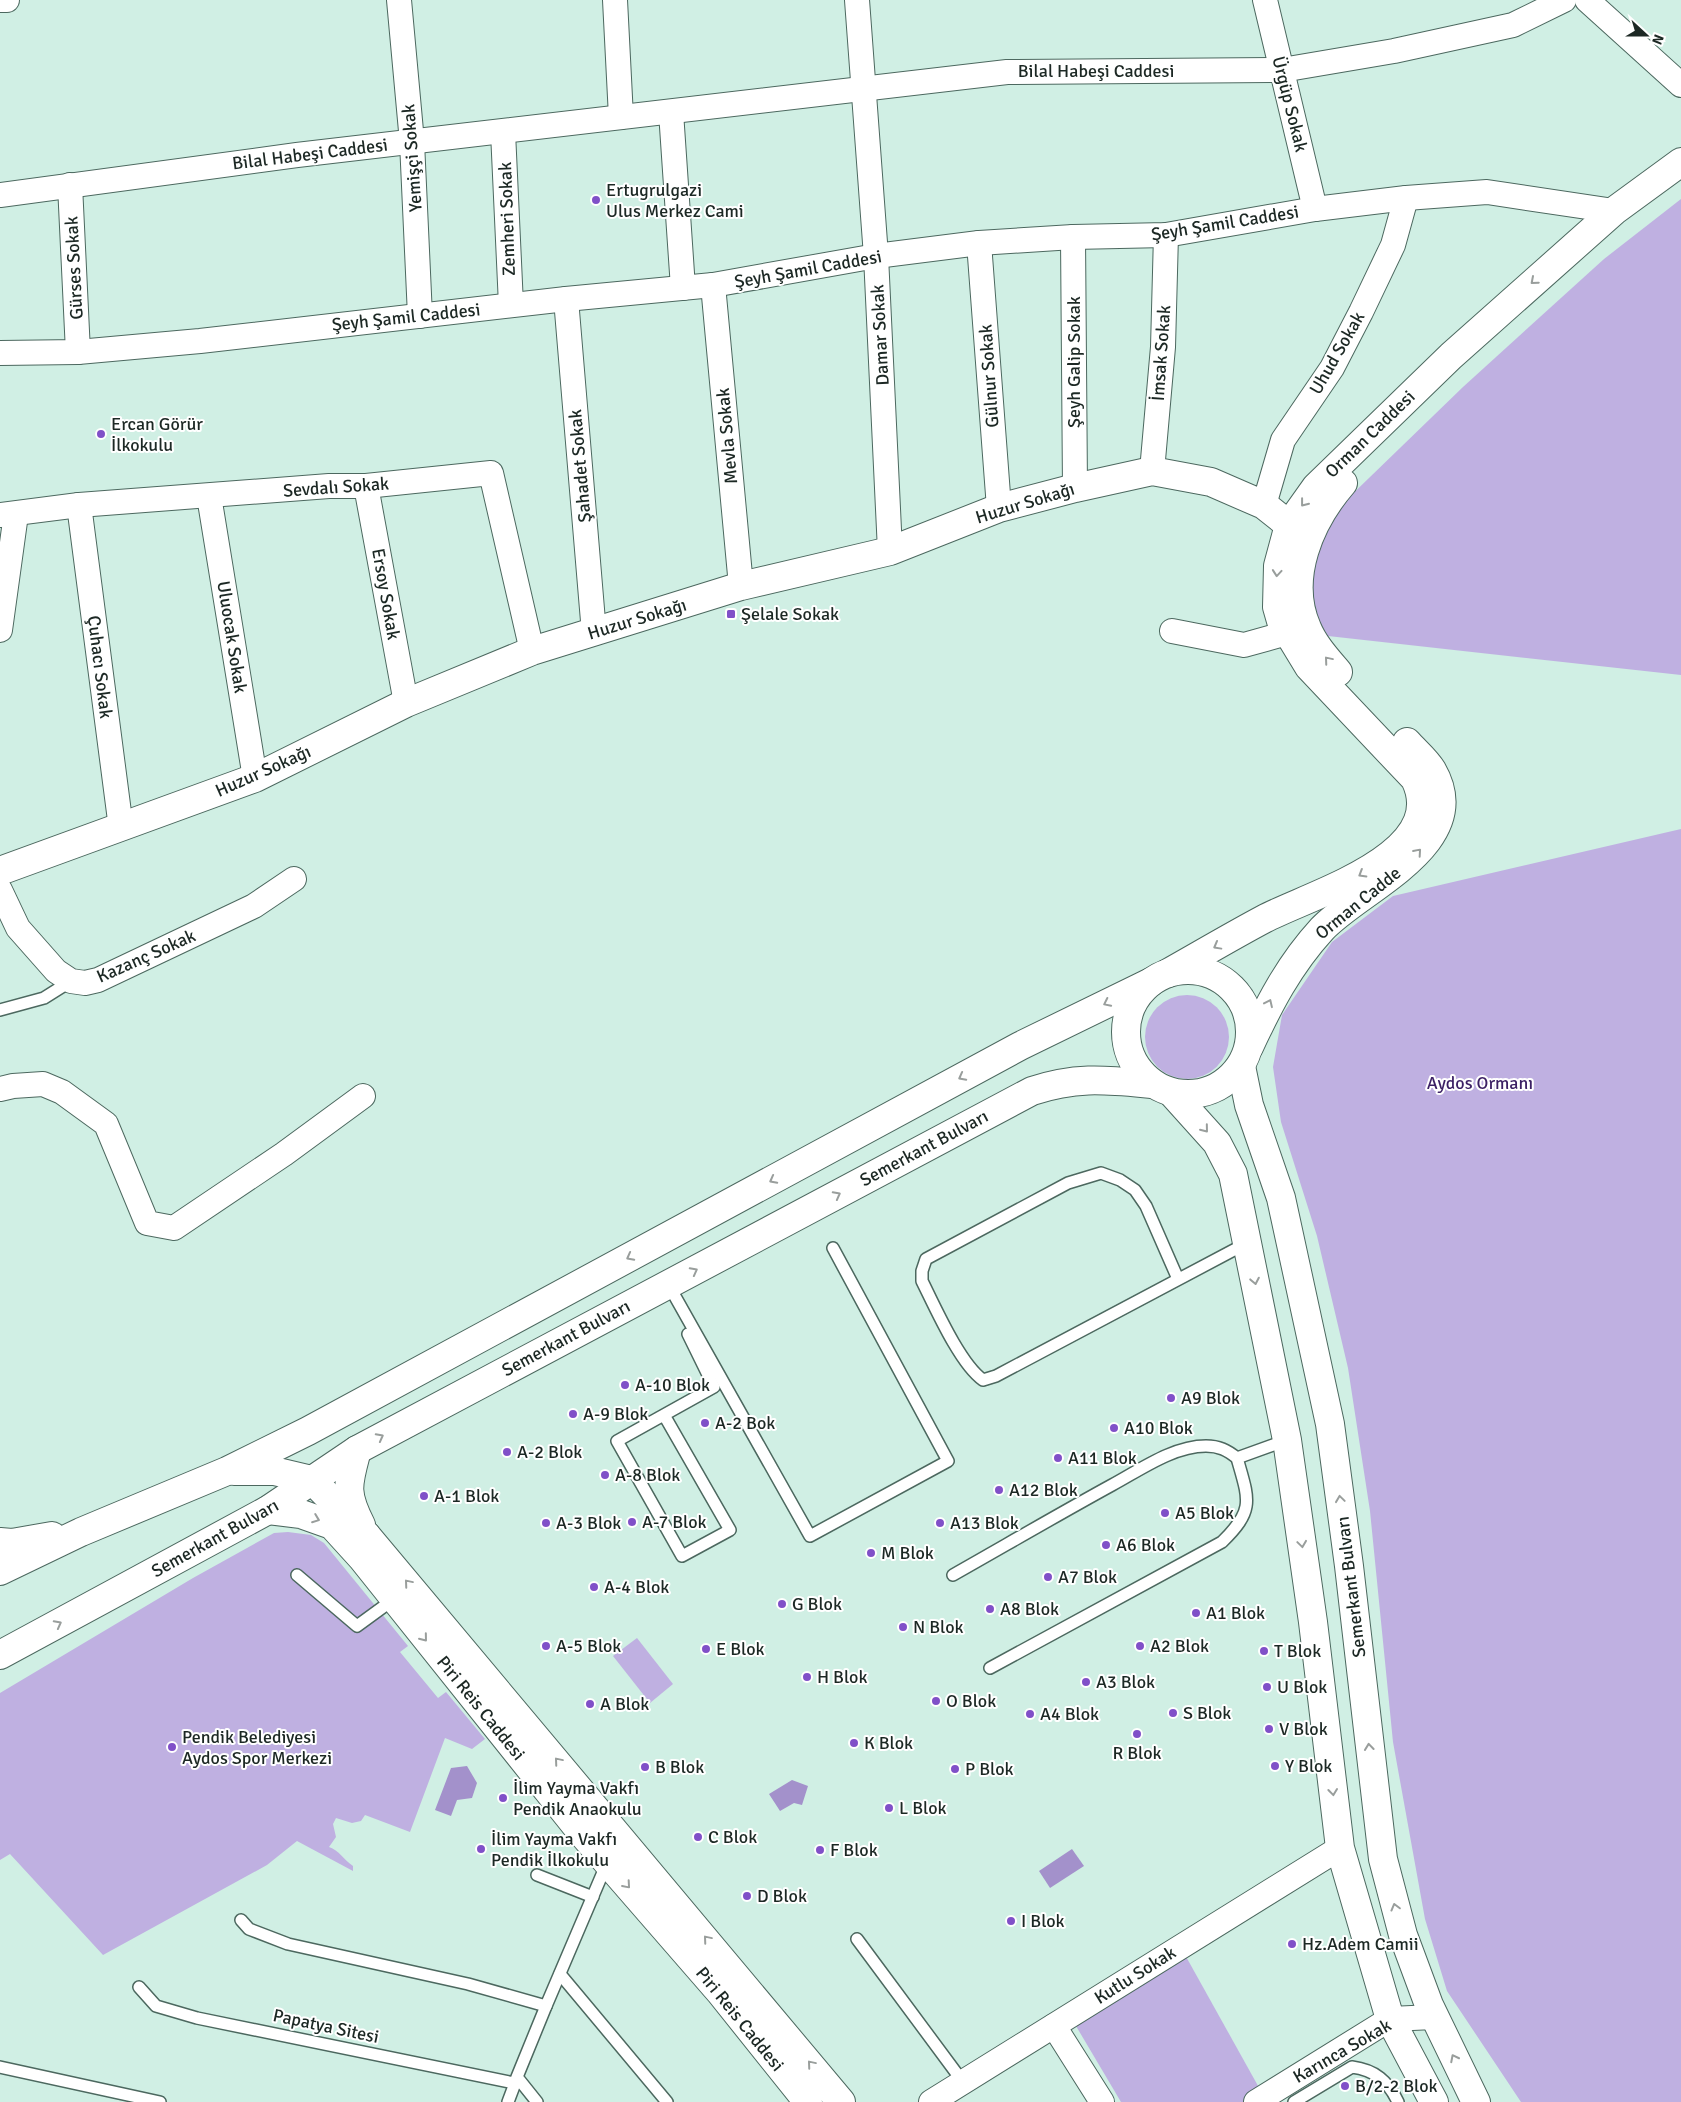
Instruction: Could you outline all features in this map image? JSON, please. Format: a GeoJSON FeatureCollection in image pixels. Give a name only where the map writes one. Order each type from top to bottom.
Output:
{"type":"FeatureCollection","features":[{"type":"Feature","properties":{"kind":"main road","name":"Orman Caddesi"},"geometry":{"type":"LineString","coordinates":[[1414,763],[1309,667],[1287,634],[1281,621],[1277,607],[1276,583],[1278,566],[1299,531],[1316,487],[1394,409],[1517,295],[1614,211],[1681,162]]}},
{"type":"Feature","properties":{"kind":"main road","name":"Orman Caddesi"},"geometry":{"type":"LineString","coordinates":[[1299,531],[1353,472],[1613,233],[1681,182]]}},
{"type":"Feature","properties":{"kind":"main road","name":"Huzur Sokağı"},"geometry":{"type":"LineString","coordinates":[[0,871],[255,778],[406,703],[532,651],[741,586],[890,550],[999,508],[1075,488],[1152,471],[1211,482],[1264,505],[1299,531]]}},
{"type":"Feature","properties":{"kind":"main road","name":"Orman Caddesi"},"geometry":{"type":"LineString","coordinates":[[1299,531],[1303,556],[1300,602],[1307,628],[1324,656],[1414,763]]}},
{"type":"Feature","properties":{"kind":"main road","name":"Orman Cadde"},"geometry":{"type":"LineString","coordinates":[[1159,978],[1266,918],[1350,881],[1392,854],[1417,824],[1423,807],[1414,763]]}},
{"type":"Feature","properties":{"kind":"main road","name":"Orman Cadde"},"geometry":{"type":"LineString","coordinates":[[1245,1056],[1276,990],[1304,950],[1324,927],[1343,911],[1378,887],[1411,860],[1434,829],[1442,802],[1432,770],[1414,763]]}},
{"type":"Feature","properties":{"kind":"main road"},"geometry":{"type":"LineString","coordinates":[[0,1572],[81,1532],[227,1472],[308,1431],[1020,1046],[1159,978],[1186,970],[1206,972],[1223,980],[1237,993],[1246,1010],[1250,1028],[1245,1056],[1228,1080],[1211,1090],[1192,1095],[1163,1088]]}},
{"type":"Feature","properties":{"kind":"main road"},"geometry":{"type":"LineString","coordinates":[[1159,978],[1137,996],[1128,1014],[1126,1034],[1129,1053],[1139,1070],[1163,1088],[1217,1143],[1233,1174],[1287,1440],[1313,1622],[1340,1848],[1390,2019],[1434,2102]]}},
{"type":"Feature","properties":{"kind":"main road","name":"Semerkant Bulvarı"},"geometry":{"type":"LineString","coordinates":[[1245,1056],[1249,1105],[1281,1198],[1330,1424],[1349,1566],[1383,1859],[1403,1935],[1434,2017],[1476,2102]]}},
{"type":"Feature","properties":{"kind":"main road","name":"Semerkant Bulvarı"},"geometry":{"type":"LineString","coordinates":[[0,1655],[268,1510],[357,1450],[1032,1091],[1060,1082],[1092,1080],[1163,1088]]}},
{"type":"Feature","properties":{"kind":"main road"},"geometry":{"type":"LineString","coordinates":[[357,1450],[349,1481],[350,1503],[366,1535]]}},
{"type":"Feature","properties":{"kind":"main road"},"geometry":{"type":"LineString","coordinates":[[227,1472],[274,1471],[312,1480],[366,1535]]}},
{"type":"Feature","properties":{"kind":"main road","name":"Piri Reis Caddesi"},"geometry":{"type":"LineString","coordinates":[[268,1510],[301,1514],[332,1525],[362,1558],[607,1863],[720,1992],[808,2102]]}},
{"type":"Feature","properties":{"kind":"main road"},"geometry":{"type":"LineString","coordinates":[[0,1542],[12,1543],[81,1532]]}},
{"type":"Feature","properties":{"kind":"main road","name":"Piri Reis Caddesi"},"geometry":{"type":"LineString","coordinates":[[366,1535],[842,2102]]}},
{"type":"Feature","properties":{"kind":"main road"},"geometry":{"type":"LineString","coordinates":[[0,1641],[32,1638]]}},
{"type":"Feature","properties":{"kind":"street"},"geometry":{"type":"LineString","coordinates":[[0,0],[7,0]]}},
{"type":"Feature","properties":{"kind":"street","name":"Yemişçi Sokak"},"geometry":{"type":"LineString","coordinates":[[399,0],[412,142],[420,316]]}},
{"type":"Feature","properties":{"kind":"street"},"geometry":{"type":"LineString","coordinates":[[615,0],[621,117]]}},
{"type":"Feature","properties":{"kind":"street","name":"Damar Sokak"},"geometry":{"type":"LineString","coordinates":[[857,0],[876,256],[890,550]]}},
{"type":"Feature","properties":{"kind":"street","name":"Ürgüp Sokak"},"geometry":{"type":"LineString","coordinates":[[1265,0],[1315,209]]}},
{"type":"Feature","properties":{"kind":"street","name":"Bilal Habeşi Caddesi"},"geometry":{"type":"LineString","coordinates":[[0,195],[412,142],[1007,72],[1282,70],[1394,51],[1513,25],[1564,0]]}},
{"type":"Feature","properties":{"kind":"street"},"geometry":{"type":"LineString","coordinates":[[1587,0],[1681,85]]}},
{"type":"Feature","properties":{"kind":"street"},"geometry":{"type":"LineString","coordinates":[[671,112],[683,288]]}},
{"type":"Feature","properties":{"kind":"street","name":"Zemheri Sokak"},"geometry":{"type":"LineString","coordinates":[[503,132],[511,306]]}},
{"type":"Feature","properties":{"kind":"street","name":"Gürses Sokak"},"geometry":{"type":"LineString","coordinates":[[70,185],[78,352]]}},
{"type":"Feature","properties":{"kind":"street","name":"Şeyh Şamil Caddesi"},"geometry":{"type":"LineString","coordinates":[[0,353],[78,352],[566,299],[713,285],[876,256],[979,243],[1073,237],[1166,235],[1315,209],[1406,198],[1487,192],[1614,211]]}},
{"type":"Feature","properties":{"kind":"street","name":"Uhud Sokak"},"geometry":{"type":"LineString","coordinates":[[1264,505],[1283,440],[1332,368],[1362,312],[1393,244],[1406,198]]}},
{"type":"Feature","properties":{"kind":"street","name":"İmsak Sokak"},"geometry":{"type":"LineString","coordinates":[[1152,471],[1163,347],[1166,235]]}},
{"type":"Feature","properties":{"kind":"street","name":"Şeyh Galip Sokak"},"geometry":{"type":"LineString","coordinates":[[1073,237],[1075,488]]}},
{"type":"Feature","properties":{"kind":"street","name":"Gülnur Sokak"},"geometry":{"type":"LineString","coordinates":[[979,243],[999,508]]}},
{"type":"Feature","properties":{"kind":"street","name":"Mevla Sokak"},"geometry":{"type":"LineString","coordinates":[[713,285],[741,586]]}},
{"type":"Feature","properties":{"kind":"street","name":"Şahadet Sokak"},"geometry":{"type":"LineString","coordinates":[[566,299],[594,633]]}},
{"type":"Feature","properties":{"kind":"street","name":"Sevdalı Sokak"},"geometry":{"type":"LineString","coordinates":[[8,514],[79,505],[329,486],[366,486],[491,473],[532,651]]}},
{"type":"Feature","properties":{"kind":"street","name":"Ersoy Sokak"},"geometry":{"type":"LineString","coordinates":[[366,486],[406,703]]}},
{"type":"Feature","properties":{"kind":"street","name":"Uluocak Sokak"},"geometry":{"type":"LineString","coordinates":[[209,496],[255,778]]}},
{"type":"Feature","properties":{"kind":"street","name":"Çuhacı Sokak"},"geometry":{"type":"LineString","coordinates":[[79,505],[121,828]]}},
{"type":"Feature","properties":{"kind":"street"},"geometry":{"type":"LineString","coordinates":[[0,630],[8,514]]}},
{"type":"Feature","properties":{"kind":"street"},"geometry":{"type":"LineString","coordinates":[[1172,631],[1244,645],[1287,634]]}},
{"type":"Feature","properties":{"kind":"street","name":"Kazanç Sokak"},"geometry":{"type":"LineString","coordinates":[[0,890],[18,928],[56,971],[72,981],[85,983],[98,980],[254,906],[294,880]]}},
{"type":"Feature","properties":{"kind":"street"},"geometry":{"type":"LineString","coordinates":[[0,1089],[43,1084],[62,1092],[106,1124],[147,1223],[174,1228],[284,1154],[363,1096]]}},
{"type":"Feature","properties":{"kind":"street","name":"Kutlu Sokak"},"geometry":{"type":"LineString","coordinates":[[931,2102],[1340,1848]]}},
{"type":"Feature","properties":{"kind":"street","name":"Karınca Sokak"},"geometry":{"type":"LineString","coordinates":[[1256,2102],[1390,2019],[1434,2017]]}},
{"type":"Feature","properties":{"kind":"street"},"geometry":{"type":"LineString","coordinates":[[1054,2026],[1102,2102]]}},
{"type":"Feature","properties":{"kind":"lane"},"geometry":{"type":"LineString","coordinates":[[0,1010],[44,998],[72,981]]}},
{"type":"Feature","properties":{"kind":"lane"},"geometry":{"type":"LineString","coordinates":[[1178,1279],[1146,1206],[1135,1190],[1120,1180],[1102,1173],[1068,1183],[926,1259],[922,1271],[922,1281],[954,1342],[976,1374],[983,1380],[996,1376],[1178,1279],[1247,1242]]}},
{"type":"Feature","properties":{"kind":"lane"},"geometry":{"type":"LineString","coordinates":[[666,1286],[810,1536],[948,1461],[833,1248]]}},
{"type":"Feature","properties":{"kind":"lane"},"geometry":{"type":"LineString","coordinates":[[664,1415],[730,1530],[682,1556],[617,1441],[714,1386],[666,1286]]}},
{"type":"Feature","properties":{"kind":"lane"},"geometry":{"type":"LineString","coordinates":[[1237,1458],[1287,1440]]}},
{"type":"Feature","properties":{"kind":"lane"},"geometry":{"type":"LineString","coordinates":[[953,1575],[1155,1462],[1182,1450],[1205,1446],[1224,1448],[1237,1458],[1248,1507],[1237,1528],[1222,1542],[990,1668]]}},
{"type":"Feature","properties":{"kind":"lane"},"geometry":{"type":"LineString","coordinates":[[297,1575],[357,1626],[394,1599]]}},
{"type":"Feature","properties":{"kind":"lane"},"geometry":{"type":"LineString","coordinates":[[508,2102],[546,2006],[607,1863]]}},
{"type":"Feature","properties":{"kind":"lane"},"geometry":{"type":"LineString","coordinates":[[537,1875],[593,1897]]}},
{"type":"Feature","properties":{"kind":"lane"},"geometry":{"type":"LineString","coordinates":[[241,1920],[249,1929],[288,1944],[468,1984],[546,2006]]}},
{"type":"Feature","properties":{"kind":"lane"},"geometry":{"type":"LineString","coordinates":[[857,1939],[963,2082]]}},
{"type":"Feature","properties":{"kind":"lane"},"geometry":{"type":"LineString","coordinates":[[560,1974],[667,2102]]}},
{"type":"Feature","properties":{"kind":"lane","name":"Papatya Sitesi"},"geometry":{"type":"LineString","coordinates":[[139,1987],[156,2006],[197,2018],[516,2080]]}},
{"type":"Feature","properties":{"kind":"lane"},"geometry":{"type":"LineString","coordinates":[[0,2067],[160,2102]]}},
{"type":"Feature","properties":{"kind":"lane"},"geometry":{"type":"LineString","coordinates":[[1294,2102],[1352,2067],[1378,2075],[1386,2082],[1398,2102]]}},
{"type":"Feature","properties":{"kind":"lane"},"geometry":{"type":"LineString","coordinates":[[516,2080],[537,2102]]}},
{"type":"Feature","properties":{"kind":"green space"},"geometry":{"type":"Polygon","coordinates":[[[1681,199],[1681,675],[1328,636],[1312,610],[1313,568],[1322,537],[1338,508],[1463,387],[1604,259],[1681,199]]]}},
{"type":"Feature","properties":{"kind":"green space","name":"Aydos Ormanı"},"geometry":{"type":"Polygon","coordinates":[[[1681,829],[1681,2102],[1521,2102],[1447,1991],[1425,1919],[1393,1742],[1370,1511],[1348,1368],[1317,1236],[1281,1122],[1273,1067],[1282,1015],[1332,942],[1393,896],[1681,829]]]}},
{"type":"Feature","properties":{"kind":"green space"},"geometry":{"type":"Polygon","coordinates":[[[1187,995],[1210,1002],[1222,1014],[1229,1037],[1222,1060],[1210,1072],[1187,1079],[1164,1072],[1152,1060],[1145,1037],[1152,1014],[1164,1002],[1187,995]]]}},
{"type":"Feature","properties":{"kind":"green space","name":"Pendik Belediyesi Aydos Spor Merkezi"},"geometry":{"type":"Polygon","coordinates":[[[288,1532],[311,1535],[324,1543],[408,1646],[400,1652],[438,1698],[446,1692],[485,1739],[472,1749],[445,1738],[410,1832],[365,1815],[361,1821],[352,1823],[336,1818],[333,1824],[336,1837],[329,1847],[336,1850],[353,1866],[353,1871],[297,1841],[267,1865],[103,1955],[10,1854],[0,1860],[0,1693],[193,1578],[274,1533],[288,1532]]]}},
{"type":"Feature","properties":{"kind":"green space"},"geometry":{"type":"Polygon","coordinates":[[[637,1638],[673,1684],[650,1703],[613,1656],[637,1638]]]}},
{"type":"Feature","properties":{"kind":"green space"},"geometry":{"type":"Polygon","coordinates":[[[1184,1953],[1267,2102],[1121,2102],[1076,2026],[1184,1953]]]}},
{"type":"Feature","properties":{"kind":"shaded area"},"geometry":{"type":"Polygon","coordinates":[[[467,1766],[477,1783],[472,1798],[457,1800],[451,1816],[435,1810],[451,1768],[467,1766]]]}},
{"type":"Feature","properties":{"kind":"shaded area"},"geometry":{"type":"Polygon","coordinates":[[[792,1780],[808,1786],[802,1805],[794,1803],[780,1811],[769,1794],[792,1780]]]}},
{"type":"Feature","properties":{"kind":"shaded area"},"geometry":{"type":"Polygon","coordinates":[[[1072,1849],[1084,1866],[1050,1888],[1039,1871],[1072,1849]]]}},
{"type":"Feature","properties":{"kind":"place","name":"Ertugrulgazi Ulus Merkez Cami"},"geometry":{"type":"Point","coordinates":[596,200]}},
{"type":"Feature","properties":{"kind":"place","name":"Ercan Görür İlkokulu"},"geometry":{"type":"Point","coordinates":[101,434]}},
{"type":"Feature","properties":{"kind":"place","name":"Şelale Sokak"},"geometry":{"type":"Point","coordinates":[731,614]}},
{"type":"Feature","properties":{"kind":"place","name":"A-10 Blok"},"geometry":{"type":"Point","coordinates":[625,1385]}},
{"type":"Feature","properties":{"kind":"place","name":"A9 Blok"},"geometry":{"type":"Point","coordinates":[1171,1398]}},
{"type":"Feature","properties":{"kind":"place","name":"A-9 Blok"},"geometry":{"type":"Point","coordinates":[573,1414]}},
{"type":"Feature","properties":{"kind":"place","name":"A-2 Bok"},"geometry":{"type":"Point","coordinates":[705,1423]}},
{"type":"Feature","properties":{"kind":"place","name":"A10 Blok"},"geometry":{"type":"Point","coordinates":[1114,1428]}},
{"type":"Feature","properties":{"kind":"place","name":"A-2 Blok"},"geometry":{"type":"Point","coordinates":[507,1452]}},
{"type":"Feature","properties":{"kind":"place","name":"A11 Blok"},"geometry":{"type":"Point","coordinates":[1058,1458]}},
{"type":"Feature","properties":{"kind":"place","name":"A-8 Blok"},"geometry":{"type":"Point","coordinates":[605,1475]}},
{"type":"Feature","properties":{"kind":"place","name":"A12 Blok"},"geometry":{"type":"Point","coordinates":[999,1490]}},
{"type":"Feature","properties":{"kind":"place","name":"A-1 Blok"},"geometry":{"type":"Point","coordinates":[424,1496]}},
{"type":"Feature","properties":{"kind":"place","name":"A5 Blok"},"geometry":{"type":"Point","coordinates":[1165,1513]}},
{"type":"Feature","properties":{"kind":"place","name":"A-7 Blok"},"geometry":{"type":"Point","coordinates":[632,1522]}},
{"type":"Feature","properties":{"kind":"place","name":"A-3 Blok"},"geometry":{"type":"Point","coordinates":[546,1523]}},
{"type":"Feature","properties":{"kind":"place","name":"A13 Blok"},"geometry":{"type":"Point","coordinates":[940,1523]}},
{"type":"Feature","properties":{"kind":"place","name":"A6 Blok"},"geometry":{"type":"Point","coordinates":[1106,1545]}},
{"type":"Feature","properties":{"kind":"place","name":"M Blok"},"geometry":{"type":"Point","coordinates":[871,1553]}},
{"type":"Feature","properties":{"kind":"place","name":"A7 Blok"},"geometry":{"type":"Point","coordinates":[1048,1577]}},
{"type":"Feature","properties":{"kind":"place","name":"A-4 Blok"},"geometry":{"type":"Point","coordinates":[594,1587]}},
{"type":"Feature","properties":{"kind":"place","name":"G Blok"},"geometry":{"type":"Point","coordinates":[782,1604]}},
{"type":"Feature","properties":{"kind":"place","name":"A8 Blok"},"geometry":{"type":"Point","coordinates":[990,1609]}},
{"type":"Feature","properties":{"kind":"place","name":"A1 Blok"},"geometry":{"type":"Point","coordinates":[1196,1613]}},
{"type":"Feature","properties":{"kind":"place","name":"N Blok"},"geometry":{"type":"Point","coordinates":[903,1627]}},
{"type":"Feature","properties":{"kind":"place","name":"A-5 Blok"},"geometry":{"type":"Point","coordinates":[546,1646]}},
{"type":"Feature","properties":{"kind":"place","name":"A2 Blok"},"geometry":{"type":"Point","coordinates":[1140,1646]}},
{"type":"Feature","properties":{"kind":"place","name":"E Blok"},"geometry":{"type":"Point","coordinates":[706,1649]}},
{"type":"Feature","properties":{"kind":"place","name":"T Blok"},"geometry":{"type":"Point","coordinates":[1264,1651]}},
{"type":"Feature","properties":{"kind":"place","name":"H Blok"},"geometry":{"type":"Point","coordinates":[807,1677]}},
{"type":"Feature","properties":{"kind":"place","name":"A3 Blok"},"geometry":{"type":"Point","coordinates":[1086,1682]}},
{"type":"Feature","properties":{"kind":"place","name":"U Blok"},"geometry":{"type":"Point","coordinates":[1267,1687]}},
{"type":"Feature","properties":{"kind":"place","name":"O Blok"},"geometry":{"type":"Point","coordinates":[936,1701]}},
{"type":"Feature","properties":{"kind":"place","name":"A Blok"},"geometry":{"type":"Point","coordinates":[590,1704]}},
{"type":"Feature","properties":{"kind":"place","name":"S Blok"},"geometry":{"type":"Point","coordinates":[1173,1713]}},
{"type":"Feature","properties":{"kind":"place","name":"A4 Blok"},"geometry":{"type":"Point","coordinates":[1030,1714]}},
{"type":"Feature","properties":{"kind":"place","name":"V Blok"},"geometry":{"type":"Point","coordinates":[1269,1729]}},
{"type":"Feature","properties":{"kind":"place","name":"R Blok"},"geometry":{"type":"Point","coordinates":[1137,1734]}},
{"type":"Feature","properties":{"kind":"place","name":"K Blok"},"geometry":{"type":"Point","coordinates":[854,1743]}},
{"type":"Feature","properties":{"kind":"place","name":"Pendik Belediyesi Aydos Spor Merkezi"},"geometry":{"type":"Point","coordinates":[172,1747]}},
{"type":"Feature","properties":{"kind":"place","name":"Y Blok"},"geometry":{"type":"Point","coordinates":[1275,1766]}},
{"type":"Feature","properties":{"kind":"place","name":"B Blok"},"geometry":{"type":"Point","coordinates":[645,1767]}},
{"type":"Feature","properties":{"kind":"place","name":"P Blok"},"geometry":{"type":"Point","coordinates":[955,1769]}},
{"type":"Feature","properties":{"kind":"place","name":"İlim Yayma Vakfı Pendik Anaokulu"},"geometry":{"type":"Point","coordinates":[503,1798]}},
{"type":"Feature","properties":{"kind":"place","name":"L Blok"},"geometry":{"type":"Point","coordinates":[889,1808]}},
{"type":"Feature","properties":{"kind":"place","name":"C Blok"},"geometry":{"type":"Point","coordinates":[698,1837]}},
{"type":"Feature","properties":{"kind":"place","name":"İlim Yayma Vakfı Pendik İlkokulu"},"geometry":{"type":"Point","coordinates":[481,1849]}},
{"type":"Feature","properties":{"kind":"place","name":"F Blok"},"geometry":{"type":"Point","coordinates":[820,1850]}},
{"type":"Feature","properties":{"kind":"place","name":"D Blok"},"geometry":{"type":"Point","coordinates":[747,1896]}},
{"type":"Feature","properties":{"kind":"place","name":"I Blok"},"geometry":{"type":"Point","coordinates":[1011,1921]}},
{"type":"Feature","properties":{"kind":"place","name":"Hz.Adem Camii"},"geometry":{"type":"Point","coordinates":[1292,1944]}},
{"type":"Feature","properties":{"kind":"place","name":"B/2-2 Blok"},"geometry":{"type":"Point","coordinates":[1345,2086]}}]}
